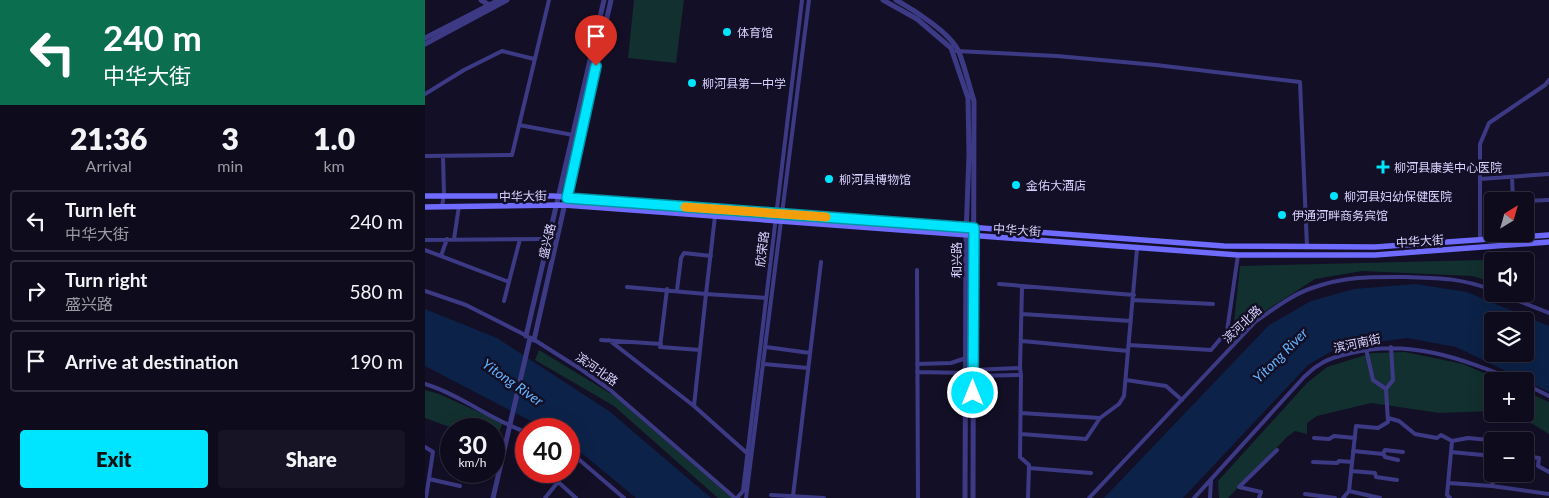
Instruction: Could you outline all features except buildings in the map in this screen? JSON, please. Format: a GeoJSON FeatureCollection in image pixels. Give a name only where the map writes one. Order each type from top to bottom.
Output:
{"type":"FeatureCollection","features":[{"type":"Feature","properties":{"kind":"main road","name":"中华大街"},"geometry":{"type":"LineString","coordinates":[[425,196],[559,197],[982,237],[1238,255],[1375,255],[1549,242]]}},
{"type":"Feature","properties":{"kind":"main road","name":"中华大街"},"geometry":{"type":"LineString","coordinates":[[425,207],[565,205],[715,216],[779,217],[970,228],[1224,246],[1375,247],[1549,235]]}},
{"type":"Feature","properties":{"kind":"street"},"geometry":{"type":"LineString","coordinates":[[481,0],[491,6]]}},
{"type":"Feature","properties":{"kind":"street"},"geometry":{"type":"LineString","coordinates":[[425,44],[499,0]]}},
{"type":"Feature","properties":{"kind":"street"},"geometry":{"type":"LineString","coordinates":[[425,38],[507,0]]}},
{"type":"Feature","properties":{"kind":"street"},"geometry":{"type":"LineString","coordinates":[[425,156],[512,155],[549,0]]}},
{"type":"Feature","properties":{"kind":"street","name":"盛兴路"},"geometry":{"type":"LineString","coordinates":[[530,338],[549,239],[604,0]]}},
{"type":"Feature","properties":{"kind":"street","name":"盛兴路"},"geometry":{"type":"LineString","coordinates":[[530,338],[567,198],[611,0]]}},
{"type":"Feature","properties":{"kind":"street","name":"欣荣路"},"geometry":{"type":"LineString","coordinates":[[746,498],[766,347],[802,0]]}},
{"type":"Feature","properties":{"kind":"street","name":"欣荣路"},"geometry":{"type":"LineString","coordinates":[[736,498],[743,491],[766,298],[809,0]]}},
{"type":"Feature","properties":{"kind":"street","name":"和兴路"},"geometry":{"type":"LineString","coordinates":[[883,0],[917,18],[955,51]]}},
{"type":"Feature","properties":{"kind":"street","name":"和兴路"},"geometry":{"type":"LineString","coordinates":[[896,0],[919,12],[951,41],[974,101],[970,228],[966,235],[965,498]]}},
{"type":"Feature","properties":{"kind":"street"},"geometry":{"type":"LineString","coordinates":[[425,94],[464,70],[502,51],[535,59]]}},
{"type":"Feature","properties":{"kind":"street"},"geometry":{"type":"LineString","coordinates":[[955,51],[1057,56],[1156,65],[1300,82],[1307,247]]}},
{"type":"Feature","properties":{"kind":"street"},"geometry":{"type":"LineString","coordinates":[[1481,247],[1480,144],[1489,124],[1545,86],[1549,80]]}},
{"type":"Feature","properties":{"kind":"street"},"geometry":{"type":"LineString","coordinates":[[519,125],[574,135]]}},
{"type":"Feature","properties":{"kind":"street"},"geometry":{"type":"LineString","coordinates":[[442,206],[445,195],[443,156]]}},
{"type":"Feature","properties":{"kind":"street"},"geometry":{"type":"LineString","coordinates":[[1480,179],[1549,174]]}},
{"type":"Feature","properties":{"kind":"street"},"geometry":{"type":"LineString","coordinates":[[1512,177],[1513,192]]}},
{"type":"Feature","properties":{"kind":"street"},"geometry":{"type":"LineString","coordinates":[[1534,201],[1549,200]]}},
{"type":"Feature","properties":{"kind":"street"},"geometry":{"type":"LineString","coordinates":[[454,239],[459,206]]}},
{"type":"Feature","properties":{"kind":"street"},"geometry":{"type":"LineString","coordinates":[[695,406],[715,216]]}},
{"type":"Feature","properties":{"kind":"street","name":"和兴路"},"geometry":{"type":"LineString","coordinates":[[970,228],[974,235],[973,498]]}},
{"type":"Feature","properties":{"kind":"street"},"geometry":{"type":"LineString","coordinates":[[441,256],[447,239]]}},
{"type":"Feature","properties":{"kind":"street"},"geometry":{"type":"LineString","coordinates":[[504,301],[520,239]]}},
{"type":"Feature","properties":{"kind":"street"},"geometry":{"type":"LineString","coordinates":[[425,240],[549,239]]}},
{"type":"Feature","properties":{"kind":"street"},"geometry":{"type":"LineString","coordinates":[[1021,434],[1085,439],[1099,418],[1119,404],[1124,396],[1126,380],[1137,249]]}},
{"type":"Feature","properties":{"kind":"street"},"geometry":{"type":"LineString","coordinates":[[425,250],[509,282]]}},
{"type":"Feature","properties":{"kind":"street"},"geometry":{"type":"LineString","coordinates":[[677,290],[681,258],[684,253],[711,256]]}},
{"type":"Feature","properties":{"kind":"street"},"geometry":{"type":"LineString","coordinates":[[1129,344],[1211,350],[1227,331],[1238,255]]}},
{"type":"Feature","properties":{"kind":"street"},"geometry":{"type":"LineString","coordinates":[[793,496],[821,262]]}},
{"type":"Feature","properties":{"kind":"street"},"geometry":{"type":"LineString","coordinates":[[917,270],[918,498]]}},
{"type":"Feature","properties":{"kind":"street","name":"滨河北路"},"geometry":{"type":"LineString","coordinates":[[1089,498],[1256,321],[1287,300],[1310,288],[1362,276],[1451,278],[1484,287]]}},
{"type":"Feature","properties":{"kind":"street"},"geometry":{"type":"LineString","coordinates":[[999,284],[1213,304]]}},
{"type":"Feature","properties":{"kind":"street"},"geometry":{"type":"LineString","coordinates":[[627,287],[766,298]]}},
{"type":"Feature","properties":{"kind":"street"},"geometry":{"type":"LineString","coordinates":[[1022,287],[1020,368],[1021,458],[1029,465],[1028,498]]}},
{"type":"Feature","properties":{"kind":"street"},"geometry":{"type":"LineString","coordinates":[[667,289],[660,347],[700,350]]}},
{"type":"Feature","properties":{"kind":"street","name":"滨河北路"},"geometry":{"type":"LineString","coordinates":[[425,291],[466,305],[530,338],[583,370],[609,389],[736,498]]}},
{"type":"Feature","properties":{"kind":"street"},"geometry":{"type":"LineString","coordinates":[[1521,302],[1549,313]]}},
{"type":"Feature","properties":{"kind":"street"},"geometry":{"type":"LineString","coordinates":[[1022,314],[1131,321]]}},
{"type":"Feature","properties":{"kind":"street"},"geometry":{"type":"LineString","coordinates":[[493,498],[530,338]]}},
{"type":"Feature","properties":{"kind":"street"},"geometry":{"type":"LineString","coordinates":[[601,340],[661,344]]}},
{"type":"Feature","properties":{"kind":"street"},"geometry":{"type":"LineString","coordinates":[[609,340],[695,406],[748,454]]}},
{"type":"Feature","properties":{"kind":"street"},"geometry":{"type":"LineString","coordinates":[[1022,341],[1128,351]]}},
{"type":"Feature","properties":{"kind":"street"},"geometry":{"type":"LineString","coordinates":[[766,347],[810,353]]}},
{"type":"Feature","properties":{"kind":"street"},"geometry":{"type":"LineString","coordinates":[[1343,498],[1349,491],[1356,426],[1378,428],[1388,422],[1386,390],[1393,380],[1391,347]]}},
{"type":"Feature","properties":{"kind":"street","name":"滨河南街"},"geometry":{"type":"LineString","coordinates":[[1194,498],[1311,371],[1337,356],[1366,349],[1406,348],[1461,360],[1494,372]]}},
{"type":"Feature","properties":{"kind":"street"},"geometry":{"type":"LineString","coordinates":[[1366,349],[1373,380],[1386,390]]}},
{"type":"Feature","properties":{"kind":"street"},"geometry":{"type":"LineString","coordinates":[[917,364],[951,363],[966,358]]}},
{"type":"Feature","properties":{"kind":"street"},"geometry":{"type":"LineString","coordinates":[[764,364],[808,368]]}},
{"type":"Feature","properties":{"kind":"street"},"geometry":{"type":"LineString","coordinates":[[973,373],[1020,368]]}},
{"type":"Feature","properties":{"kind":"street"},"geometry":{"type":"LineString","coordinates":[[917,372],[966,373]]}},
{"type":"Feature","properties":{"kind":"street"},"geometry":{"type":"LineString","coordinates":[[973,373],[1021,375]]}},
{"type":"Feature","properties":{"kind":"street"},"geometry":{"type":"LineString","coordinates":[[1126,380],[1166,386],[1182,400]]}},
{"type":"Feature","properties":{"kind":"street"},"geometry":{"type":"LineString","coordinates":[[425,384],[515,429]]}},
{"type":"Feature","properties":{"kind":"street"},"geometry":{"type":"LineString","coordinates":[[1534,388],[1549,396]]}},
{"type":"Feature","properties":{"kind":"street"},"geometry":{"type":"LineString","coordinates":[[1021,413],[1099,418]]}},
{"type":"Feature","properties":{"kind":"street"},"geometry":{"type":"LineString","coordinates":[[1388,418],[1399,422],[1415,434],[1437,438],[1441,435],[1452,441],[1468,438],[1484,439]]}},
{"type":"Feature","properties":{"kind":"street"},"geometry":{"type":"LineString","coordinates":[[1314,438],[1329,439],[1334,436],[1355,438]]}},
{"type":"Feature","properties":{"kind":"street"},"geometry":{"type":"LineString","coordinates":[[1450,498],[1447,494],[1452,441]]}},
{"type":"Feature","properties":{"kind":"street"},"geometry":{"type":"LineString","coordinates":[[425,447],[433,452],[426,498]]}},
{"type":"Feature","properties":{"kind":"street"},"geometry":{"type":"LineString","coordinates":[[1259,498],[1261,492],[1239,487],[1277,450]]}},
{"type":"Feature","properties":{"kind":"street"},"geometry":{"type":"LineString","coordinates":[[1383,454],[1385,450],[1403,452]]}},
{"type":"Feature","properties":{"kind":"street"},"geometry":{"type":"LineString","coordinates":[[1353,451],[1383,454],[1385,457],[1398,460]]}},
{"type":"Feature","properties":{"kind":"street"},"geometry":{"type":"LineString","coordinates":[[1451,452],[1484,455]]}},
{"type":"Feature","properties":{"kind":"street"},"geometry":{"type":"LineString","coordinates":[[1534,457],[1539,458],[1538,466],[1549,472]]}},
{"type":"Feature","properties":{"kind":"street"},"geometry":{"type":"LineString","coordinates":[[580,460],[624,498]]}},
{"type":"Feature","properties":{"kind":"street"},"geometry":{"type":"LineString","coordinates":[[1313,462],[1352,462]]}},
{"type":"Feature","properties":{"kind":"street"},"geometry":{"type":"LineString","coordinates":[[1029,468],[1091,473]]}},
{"type":"Feature","properties":{"kind":"street"},"geometry":{"type":"LineString","coordinates":[[1351,471],[1375,473],[1377,477],[1397,480]]}},
{"type":"Feature","properties":{"kind":"street"},"geometry":{"type":"LineString","coordinates":[[425,472],[431,473]]}},
{"type":"Feature","properties":{"kind":"street"},"geometry":{"type":"LineString","coordinates":[[429,478],[460,486]]}},
{"type":"Feature","properties":{"kind":"street"},"geometry":{"type":"LineString","coordinates":[[1210,498],[1211,479]]}},
{"type":"Feature","properties":{"kind":"street"},"geometry":{"type":"LineString","coordinates":[[1492,486],[1493,482]]}},
{"type":"Feature","properties":{"kind":"street"},"geometry":{"type":"LineString","coordinates":[[545,498],[557,483]]}},
{"type":"Feature","properties":{"kind":"street"},"geometry":{"type":"LineString","coordinates":[[559,483],[575,498]]}},
{"type":"Feature","properties":{"kind":"street"},"geometry":{"type":"LineString","coordinates":[[1449,483],[1492,486],[1549,494]]}},
{"type":"Feature","properties":{"kind":"street"},"geometry":{"type":"LineString","coordinates":[[1349,491],[1380,498]]}},
{"type":"Feature","properties":{"kind":"street"},"geometry":{"type":"LineString","coordinates":[[1305,494],[1335,498]]}},
{"type":"Feature","properties":{"kind":"street"},"geometry":{"type":"LineString","coordinates":[[771,495],[824,498]]}},
{"type":"Feature","properties":{"kind":"green space"},"geometry":{"type":"Polygon","coordinates":[[[634,0],[684,0],[676,63],[628,58],[634,0]]]}},
{"type":"Feature","properties":{"kind":"green space"},"geometry":{"type":"Polygon","coordinates":[[[1484,260],[1484,280],[1472,276],[1362,271],[1315,279],[1233,332],[1240,266],[1484,260]]]}},
{"type":"Feature","properties":{"kind":"green space"},"geometry":{"type":"Polygon","coordinates":[[[539,350],[613,395],[732,498],[718,498],[614,406],[535,360],[539,350]]]}},
{"type":"Feature","properties":{"kind":"green space"},"geometry":{"type":"Polygon","coordinates":[[[1405,352],[1463,364],[1484,373],[1484,411],[1440,413],[1371,403],[1317,416],[1307,423],[1307,434],[1295,431],[1228,498],[1219,498],[1218,481],[1307,383],[1327,367],[1372,353],[1405,352]]]}},
{"type":"Feature","properties":{"kind":"green space"},"geometry":{"type":"Polygon","coordinates":[[[425,390],[439,394],[492,418],[440,418],[440,424],[425,418],[425,390]]]}},
{"type":"Feature","properties":{"kind":"green space"},"geometry":{"type":"Polygon","coordinates":[[[1534,395],[1549,402],[1549,434],[1529,422],[1534,422],[1534,395]]]}},
{"type":"Feature","properties":{"kind":"water","name":"Yitong River"},"geometry":{"type":"Polygon","coordinates":[[[1415,284],[1467,292],[1484,299],[1484,302],[1491,302],[1515,312],[1484,312],[1484,361],[1456,347],[1407,338],[1339,347],[1308,365],[1183,498],[1104,498],[1269,325],[1311,301],[1354,289],[1415,284]]]}},
{"type":"Feature","properties":{"kind":"water","name":"Yitong River"},"geometry":{"type":"Polygon","coordinates":[[[425,309],[497,338],[609,411],[711,498],[636,498],[580,452],[580,418],[525,418],[425,366],[425,309]]]}},
{"type":"Feature","properties":{"kind":"water"},"geometry":{"type":"Polygon","coordinates":[[[1534,320],[1549,326],[1549,392],[1534,385],[1534,372],[1508,372],[1487,362],[1534,362],[1534,320]]]}},
{"type":"Feature","properties":{"kind":"slow traffic"},"geometry":{"type":"LineString","coordinates":[[685,207],[826,217]]}},
{"type":"Feature","properties":{"kind":"place","name":"体育馆"},"geometry":{"type":"Point","coordinates":[727,32]}},
{"type":"Feature","properties":{"kind":"place","name":"柳河县第一中学"},"geometry":{"type":"Point","coordinates":[692,83]}},
{"type":"Feature","properties":{"kind":"place","name":"柳河县康美中心医院"},"geometry":{"type":"Point","coordinates":[1383,167]}},
{"type":"Feature","properties":{"kind":"place","name":"柳河县博物馆"},"geometry":{"type":"Point","coordinates":[829,179]}},
{"type":"Feature","properties":{"kind":"place","name":"金佑大酒店"},"geometry":{"type":"Point","coordinates":[1016,185]}},
{"type":"Feature","properties":{"kind":"place","name":"柳河县妇幼保健医院"},"geometry":{"type":"Point","coordinates":[1334,196]}},
{"type":"Feature","properties":{"kind":"place","name":"伊通河畔商务宾馆"},"geometry":{"type":"Point","coordinates":[1282,215]}},
{"type":"Feature","properties":{"kind":"route"},"geometry":{"type":"LineString","coordinates":[[596,66],[567,198],[974,228],[973,393]]}}]}
